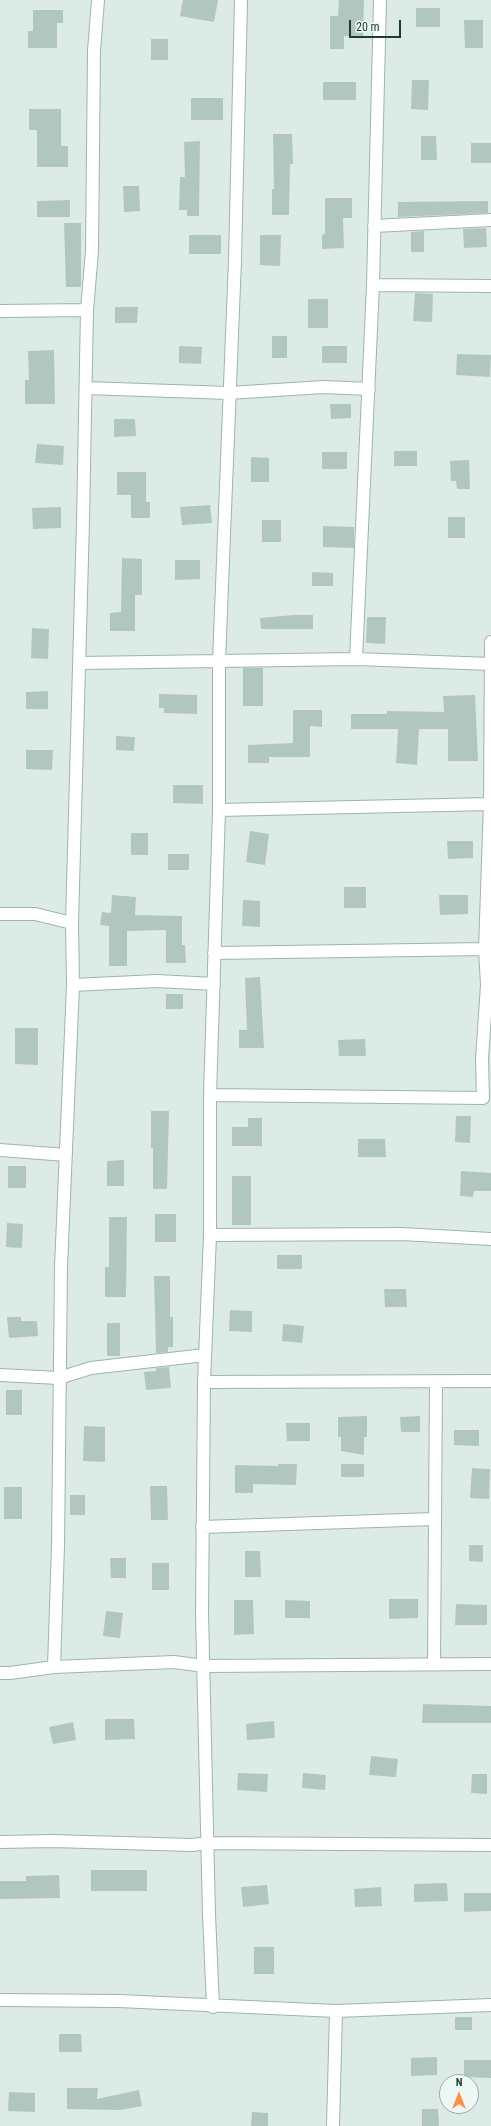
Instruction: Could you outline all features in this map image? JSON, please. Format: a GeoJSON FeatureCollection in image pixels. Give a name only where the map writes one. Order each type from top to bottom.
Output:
{"type":"FeatureCollection","features":[{"type":"Feature","properties":{"kind":"street"},"geometry":{"type":"LineString","coordinates":[[54,1667],[58,1546],[61,1267],[73,985],[72,923],[80,663],[87,310],[92,251],[94,51],[98,0]]}},
{"type":"Feature","properties":{"kind":"street"},"geometry":{"type":"LineString","coordinates":[[213,2007],[204,1666],[202,1526],[204,1382],[210,1235],[210,1094],[219,810],[219,661],[241,68],[242,0]]}},
{"type":"Feature","properties":{"kind":"street"},"geometry":{"type":"LineString","coordinates":[[356,659],[373,285],[380,0]]}},
{"type":"Feature","properties":{"kind":"street"},"geometry":{"type":"LineString","coordinates":[[374,226],[491,220]]}},
{"type":"Feature","properties":{"kind":"street"},"geometry":{"type":"LineString","coordinates":[[373,285],[491,286]]}},
{"type":"Feature","properties":{"kind":"street"},"geometry":{"type":"LineString","coordinates":[[0,311],[87,310]]}},
{"type":"Feature","properties":{"kind":"street"},"geometry":{"type":"LineString","coordinates":[[86,388],[229,393],[324,387],[369,388]]}},
{"type":"Feature","properties":{"kind":"street"},"geometry":{"type":"LineString","coordinates":[[210,1094],[483,1098],[482,1059],[487,986],[485,949],[490,804],[491,642]]}},
{"type":"Feature","properties":{"kind":"street"},"geometry":{"type":"LineString","coordinates":[[80,663],[356,659],[490,664]]}},
{"type":"Feature","properties":{"kind":"street"},"geometry":{"type":"LineString","coordinates":[[219,810],[490,804]]}},
{"type":"Feature","properties":{"kind":"street"},"geometry":{"type":"LineString","coordinates":[[0,914],[35,914],[72,923]]}},
{"type":"Feature","properties":{"kind":"street"},"geometry":{"type":"LineString","coordinates":[[214,953],[485,949]]}},
{"type":"Feature","properties":{"kind":"street"},"geometry":{"type":"LineString","coordinates":[[73,985],[157,981],[214,984]]}},
{"type":"Feature","properties":{"kind":"street"},"geometry":{"type":"LineString","coordinates":[[0,1150],[66,1155]]}},
{"type":"Feature","properties":{"kind":"street"},"geometry":{"type":"LineString","coordinates":[[210,1235],[402,1234],[491,1239]]}},
{"type":"Feature","properties":{"kind":"street"},"geometry":{"type":"LineString","coordinates":[[0,1375],[59,1378],[91,1368],[205,1356]]}},
{"type":"Feature","properties":{"kind":"street"},"geometry":{"type":"LineString","coordinates":[[434,1664],[436,1381]]}},
{"type":"Feature","properties":{"kind":"street"},"geometry":{"type":"LineString","coordinates":[[204,1382],[491,1381]]}},
{"type":"Feature","properties":{"kind":"street"},"geometry":{"type":"LineString","coordinates":[[202,1526],[434,1519]]}},
{"type":"Feature","properties":{"kind":"street"},"geometry":{"type":"LineString","coordinates":[[0,1672],[10,1673],[54,1667],[174,1662],[204,1666],[491,1664]]}},
{"type":"Feature","properties":{"kind":"street"},"geometry":{"type":"LineString","coordinates":[[0,1842],[52,1841],[192,1845],[208,1843],[491,1845]]}},
{"type":"Feature","properties":{"kind":"street"},"geometry":{"type":"LineString","coordinates":[[0,2000],[119,2001],[213,2007],[336,2011],[491,2005]]}},
{"type":"Feature","properties":{"kind":"street"},"geometry":{"type":"LineString","coordinates":[[333,2126],[336,2011]]}},
{"type":"Feature","properties":{"kind":"building"},"geometry":{"type":"Polygon","coordinates":[[[183,0],[218,0],[214,22],[180,16],[183,0]]]}},
{"type":"Feature","properties":{"kind":"building"},"geometry":{"type":"Polygon","coordinates":[[[339,0],[364,0],[363,37],[344,36],[344,49],[330,49],[330,16],[338,16],[339,0]]]}},
{"type":"Feature","properties":{"kind":"building"},"geometry":{"type":"Polygon","coordinates":[[[416,8],[440,8],[440,27],[416,27],[416,8]]]}},
{"type":"Feature","properties":{"kind":"building"},"geometry":{"type":"Polygon","coordinates":[[[33,10],[63,10],[63,23],[57,23],[57,48],[28,48],[28,31],[33,31],[33,10]]]}},
{"type":"Feature","properties":{"kind":"building"},"geometry":{"type":"Polygon","coordinates":[[[464,20],[483,20],[483,48],[465,48],[464,20]]]}},
{"type":"Feature","properties":{"kind":"building"},"geometry":{"type":"Polygon","coordinates":[[[151,39],[168,39],[168,60],[151,60],[151,39]]]}},
{"type":"Feature","properties":{"kind":"building"},"geometry":{"type":"Polygon","coordinates":[[[412,80],[429,80],[428,110],[411,109],[412,80]]]}},
{"type":"Feature","properties":{"kind":"building"},"geometry":{"type":"Polygon","coordinates":[[[323,82],[356,82],[356,100],[323,100],[323,82]]]}},
{"type":"Feature","properties":{"kind":"building"},"geometry":{"type":"Polygon","coordinates":[[[191,98],[223,98],[223,120],[191,120],[191,98]]]}},
{"type":"Feature","properties":{"kind":"building"},"geometry":{"type":"Polygon","coordinates":[[[29,109],[61,109],[61,146],[68,146],[68,167],[37,167],[37,130],[29,130],[29,109]]]}},
{"type":"Feature","properties":{"kind":"building"},"geometry":{"type":"Polygon","coordinates":[[[273,134],[292,134],[293,164],[290,164],[289,215],[272,215],[272,189],[274,189],[273,134]]]}},
{"type":"Feature","properties":{"kind":"building"},"geometry":{"type":"Polygon","coordinates":[[[421,136],[436,136],[437,160],[421,160],[421,136]]]}},
{"type":"Feature","properties":{"kind":"building"},"geometry":{"type":"Polygon","coordinates":[[[200,141],[199,216],[187,216],[187,210],[179,210],[180,177],[185,177],[184,142],[200,141]]]}},
{"type":"Feature","properties":{"kind":"building"},"geometry":{"type":"Polygon","coordinates":[[[471,143],[491,143],[491,163],[471,163],[471,143]]]}},
{"type":"Feature","properties":{"kind":"building"},"geometry":{"type":"Polygon","coordinates":[[[123,186],[139,186],[140,211],[124,212],[123,186]]]}},
{"type":"Feature","properties":{"kind":"building"},"geometry":{"type":"Polygon","coordinates":[[[325,198],[352,198],[352,218],[343,218],[344,248],[322,249],[322,235],[325,234],[325,198]]]}},
{"type":"Feature","properties":{"kind":"building"},"geometry":{"type":"Polygon","coordinates":[[[70,200],[70,217],[37,217],[37,201],[70,200]]]}},
{"type":"Feature","properties":{"kind":"building"},"geometry":{"type":"Polygon","coordinates":[[[488,201],[488,213],[398,217],[398,202],[488,201]]]}},
{"type":"Feature","properties":{"kind":"building"},"geometry":{"type":"Polygon","coordinates":[[[64,223],[81,223],[81,287],[66,287],[64,223]]]}},
{"type":"Feature","properties":{"kind":"building"},"geometry":{"type":"Polygon","coordinates":[[[486,228],[487,247],[464,248],[463,229],[486,228]]]}},
{"type":"Feature","properties":{"kind":"building"},"geometry":{"type":"Polygon","coordinates":[[[424,231],[424,252],[411,252],[411,232],[424,231]]]}},
{"type":"Feature","properties":{"kind":"building"},"geometry":{"type":"Polygon","coordinates":[[[189,235],[221,235],[221,254],[189,254],[189,235]]]}},
{"type":"Feature","properties":{"kind":"building"},"geometry":{"type":"Polygon","coordinates":[[[260,235],[281,235],[280,266],[260,265],[260,235]]]}},
{"type":"Feature","properties":{"kind":"building"},"geometry":{"type":"Polygon","coordinates":[[[415,293],[433,294],[432,322],[413,321],[415,293]]]}},
{"type":"Feature","properties":{"kind":"building"},"geometry":{"type":"Polygon","coordinates":[[[308,299],[328,299],[328,328],[308,328],[308,299]]]}},
{"type":"Feature","properties":{"kind":"building"},"geometry":{"type":"Polygon","coordinates":[[[115,307],[138,307],[137,323],[115,323],[115,307]]]}},
{"type":"Feature","properties":{"kind":"building"},"geometry":{"type":"Polygon","coordinates":[[[272,336],[287,336],[287,358],[272,358],[272,336]]]}},
{"type":"Feature","properties":{"kind":"building"},"geometry":{"type":"Polygon","coordinates":[[[179,346],[202,347],[201,364],[179,363],[179,346]]]}},
{"type":"Feature","properties":{"kind":"building"},"geometry":{"type":"Polygon","coordinates":[[[322,346],[347,346],[347,363],[322,363],[322,346]]]}},
{"type":"Feature","properties":{"kind":"building"},"geometry":{"type":"Polygon","coordinates":[[[54,350],[55,404],[25,404],[25,380],[29,380],[28,351],[54,350]]]}},
{"type":"Feature","properties":{"kind":"building"},"geometry":{"type":"Polygon","coordinates":[[[457,354],[491,355],[490,377],[456,375],[457,354]]]}},
{"type":"Feature","properties":{"kind":"building"},"geometry":{"type":"Polygon","coordinates":[[[330,404],[351,404],[351,418],[331,419],[330,404]]]}},
{"type":"Feature","properties":{"kind":"building"},"geometry":{"type":"Polygon","coordinates":[[[114,419],[135,419],[136,436],[114,437],[114,419]]]}},
{"type":"Feature","properties":{"kind":"building"},"geometry":{"type":"Polygon","coordinates":[[[37,444],[64,446],[63,465],[35,463],[37,444]]]}},
{"type":"Feature","properties":{"kind":"building"},"geometry":{"type":"Polygon","coordinates":[[[394,451],[417,451],[417,466],[394,466],[394,451]]]}},
{"type":"Feature","properties":{"kind":"building"},"geometry":{"type":"Polygon","coordinates":[[[322,452],[347,452],[347,469],[322,469],[322,452]]]}},
{"type":"Feature","properties":{"kind":"building"},"geometry":{"type":"Polygon","coordinates":[[[251,457],[269,458],[269,482],[251,482],[251,457]]]}},
{"type":"Feature","properties":{"kind":"building"},"geometry":{"type":"Polygon","coordinates":[[[469,460],[470,489],[457,489],[456,481],[451,481],[450,461],[469,460]]]}},
{"type":"Feature","properties":{"kind":"building"},"geometry":{"type":"Polygon","coordinates":[[[117,472],[146,472],[146,502],[150,502],[150,518],[131,518],[131,495],[117,495],[117,472]]]}},
{"type":"Feature","properties":{"kind":"building"},"geometry":{"type":"Polygon","coordinates":[[[210,505],[212,523],[182,525],[180,507],[210,505]]]}},
{"type":"Feature","properties":{"kind":"building"},"geometry":{"type":"Polygon","coordinates":[[[61,507],[61,528],[33,529],[32,508],[61,507]]]}},
{"type":"Feature","properties":{"kind":"building"},"geometry":{"type":"Polygon","coordinates":[[[448,517],[465,517],[465,538],[448,538],[448,517]]]}},
{"type":"Feature","properties":{"kind":"building"},"geometry":{"type":"Polygon","coordinates":[[[262,520],[281,520],[281,542],[262,542],[262,520]]]}},
{"type":"Feature","properties":{"kind":"building"},"geometry":{"type":"Polygon","coordinates":[[[323,526],[354,527],[354,548],[323,547],[323,526]]]}},
{"type":"Feature","properties":{"kind":"building"},"geometry":{"type":"Polygon","coordinates":[[[122,558],[142,559],[142,595],[135,595],[135,631],[110,631],[110,613],[121,612],[122,558]]]}},
{"type":"Feature","properties":{"kind":"building"},"geometry":{"type":"Polygon","coordinates":[[[175,560],[200,560],[200,579],[175,580],[175,560]]]}},
{"type":"Feature","properties":{"kind":"building"},"geometry":{"type":"Polygon","coordinates":[[[312,572],[333,573],[333,586],[312,586],[312,572]]]}},
{"type":"Feature","properties":{"kind":"building"},"geometry":{"type":"Polygon","coordinates":[[[313,615],[313,629],[261,629],[260,618],[313,615]]]}},
{"type":"Feature","properties":{"kind":"building"},"geometry":{"type":"Polygon","coordinates":[[[367,617],[386,617],[385,644],[366,643],[367,617]]]}},
{"type":"Feature","properties":{"kind":"building"},"geometry":{"type":"Polygon","coordinates":[[[32,628],[49,629],[48,659],[31,658],[32,628]]]}},
{"type":"Feature","properties":{"kind":"building"},"geometry":{"type":"Polygon","coordinates":[[[243,668],[263,668],[263,706],[243,706],[243,668]]]}},
{"type":"Feature","properties":{"kind":"building"},"geometry":{"type":"Polygon","coordinates":[[[48,691],[48,709],[26,709],[26,692],[48,691]]]}},
{"type":"Feature","properties":{"kind":"building"},"geometry":{"type":"Polygon","coordinates":[[[159,694],[197,695],[197,714],[164,713],[164,708],[159,708],[159,694]]]}},
{"type":"Feature","properties":{"kind":"building"},"geometry":{"type":"Polygon","coordinates":[[[475,695],[478,761],[448,761],[448,729],[419,729],[417,765],[396,763],[398,729],[351,729],[351,714],[387,714],[387,711],[444,712],[443,696],[475,695]]]}},
{"type":"Feature","properties":{"kind":"building"},"geometry":{"type":"Polygon","coordinates":[[[293,710],[322,710],[322,727],[310,726],[310,757],[269,757],[269,763],[248,763],[248,745],[293,743],[293,710]]]}},
{"type":"Feature","properties":{"kind":"building"},"geometry":{"type":"Polygon","coordinates":[[[116,736],[135,737],[134,751],[116,750],[116,736]]]}},
{"type":"Feature","properties":{"kind":"building"},"geometry":{"type":"Polygon","coordinates":[[[26,750],[53,750],[52,770],[26,769],[26,750]]]}},
{"type":"Feature","properties":{"kind":"building"},"geometry":{"type":"Polygon","coordinates":[[[173,785],[203,785],[203,804],[173,803],[173,785]]]}},
{"type":"Feature","properties":{"kind":"building"},"geometry":{"type":"Polygon","coordinates":[[[250,831],[269,834],[265,865],[246,862],[250,831]]]}},
{"type":"Feature","properties":{"kind":"building"},"geometry":{"type":"Polygon","coordinates":[[[131,833],[148,833],[148,855],[131,855],[131,833]]]}},
{"type":"Feature","properties":{"kind":"building"},"geometry":{"type":"Polygon","coordinates":[[[447,841],[473,841],[473,858],[448,859],[447,841]]]}},
{"type":"Feature","properties":{"kind":"building"},"geometry":{"type":"Polygon","coordinates":[[[168,854],[189,854],[189,870],[168,870],[168,854]]]}},
{"type":"Feature","properties":{"kind":"building"},"geometry":{"type":"Polygon","coordinates":[[[344,887],[366,887],[366,908],[344,908],[344,887]]]}},
{"type":"Feature","properties":{"kind":"building"},"geometry":{"type":"Polygon","coordinates":[[[112,895],[136,897],[135,915],[182,916],[182,945],[185,945],[186,963],[166,963],[166,930],[127,931],[127,966],[109,966],[109,926],[100,925],[102,912],[111,913],[112,895]]]}},
{"type":"Feature","properties":{"kind":"building"},"geometry":{"type":"Polygon","coordinates":[[[439,895],[468,895],[468,914],[440,915],[439,895]]]}},
{"type":"Feature","properties":{"kind":"building"},"geometry":{"type":"Polygon","coordinates":[[[243,900],[260,901],[260,927],[242,926],[243,900]]]}},
{"type":"Feature","properties":{"kind":"building"},"geometry":{"type":"Polygon","coordinates":[[[260,977],[264,1048],[239,1048],[239,1030],[247,1030],[245,978],[260,977]]]}},
{"type":"Feature","properties":{"kind":"building"},"geometry":{"type":"Polygon","coordinates":[[[166,994],[183,994],[183,1009],[166,1009],[166,994]]]}},
{"type":"Feature","properties":{"kind":"building"},"geometry":{"type":"Polygon","coordinates":[[[15,1028],[38,1028],[38,1065],[15,1064],[15,1028]]]}},
{"type":"Feature","properties":{"kind":"building"},"geometry":{"type":"Polygon","coordinates":[[[365,1039],[366,1056],[339,1056],[338,1040],[365,1039]]]}},
{"type":"Feature","properties":{"kind":"building"},"geometry":{"type":"Polygon","coordinates":[[[151,1111],[169,1111],[167,1189],[153,1189],[151,1111]]]}},
{"type":"Feature","properties":{"kind":"building"},"geometry":{"type":"Polygon","coordinates":[[[456,1116],[471,1116],[470,1143],[455,1142],[456,1116]]]}},
{"type":"Feature","properties":{"kind":"building"},"geometry":{"type":"Polygon","coordinates":[[[248,1118],[262,1118],[262,1146],[232,1146],[232,1127],[248,1127],[248,1118]]]}},
{"type":"Feature","properties":{"kind":"building"},"geometry":{"type":"Polygon","coordinates":[[[358,1139],[385,1139],[386,1157],[358,1157],[358,1139]]]}},
{"type":"Feature","properties":{"kind":"building"},"geometry":{"type":"Polygon","coordinates":[[[124,1160],[124,1186],[107,1186],[107,1161],[124,1160]]]}},
{"type":"Feature","properties":{"kind":"building"},"geometry":{"type":"Polygon","coordinates":[[[8,1166],[26,1166],[26,1188],[8,1188],[8,1166]]]}},
{"type":"Feature","properties":{"kind":"building"},"geometry":{"type":"Polygon","coordinates":[[[461,1171],[491,1173],[491,1191],[474,1191],[473,1197],[460,1196],[461,1171]]]}},
{"type":"Feature","properties":{"kind":"building"},"geometry":{"type":"Polygon","coordinates":[[[232,1176],[251,1176],[251,1225],[232,1225],[232,1176]]]}},
{"type":"Feature","properties":{"kind":"building"},"geometry":{"type":"Polygon","coordinates":[[[155,1214],[176,1214],[176,1242],[155,1242],[155,1214]]]}},
{"type":"Feature","properties":{"kind":"building"},"geometry":{"type":"Polygon","coordinates":[[[109,1217],[127,1217],[126,1297],[105,1297],[105,1267],[109,1267],[109,1217]]]}},
{"type":"Feature","properties":{"kind":"building"},"geometry":{"type":"Polygon","coordinates":[[[7,1223],[23,1224],[22,1248],[6,1247],[7,1223]]]}},
{"type":"Feature","properties":{"kind":"building"},"geometry":{"type":"Polygon","coordinates":[[[277,1255],[302,1255],[302,1269],[277,1269],[277,1255]]]}},
{"type":"Feature","properties":{"kind":"building"},"geometry":{"type":"Polygon","coordinates":[[[154,1276],[170,1276],[170,1317],[173,1317],[173,1347],[168,1347],[168,1352],[156,1353],[154,1276]]]}},
{"type":"Feature","properties":{"kind":"building"},"geometry":{"type":"Polygon","coordinates":[[[384,1289],[406,1289],[407,1307],[385,1307],[384,1289]]]}},
{"type":"Feature","properties":{"kind":"building"},"geometry":{"type":"Polygon","coordinates":[[[230,1310],[252,1311],[252,1332],[229,1331],[230,1310]]]}},
{"type":"Feature","properties":{"kind":"building"},"geometry":{"type":"Polygon","coordinates":[[[7,1317],[21,1317],[21,1321],[37,1321],[38,1336],[9,1338],[7,1317]]]}},
{"type":"Feature","properties":{"kind":"building"},"geometry":{"type":"Polygon","coordinates":[[[107,1323],[120,1323],[120,1356],[107,1356],[107,1323]]]}},
{"type":"Feature","properties":{"kind":"building"},"geometry":{"type":"Polygon","coordinates":[[[283,1324],[304,1326],[302,1343],[282,1341],[283,1324]]]}},
{"type":"Feature","properties":{"kind":"building"},"geometry":{"type":"Polygon","coordinates":[[[169,1367],[171,1388],[146,1390],[144,1372],[156,1371],[156,1368],[169,1367]]]}},
{"type":"Feature","properties":{"kind":"building"},"geometry":{"type":"Polygon","coordinates":[[[6,1390],[22,1390],[22,1415],[6,1415],[6,1390]]]}},
{"type":"Feature","properties":{"kind":"building"},"geometry":{"type":"Polygon","coordinates":[[[367,1416],[367,1437],[364,1437],[364,1455],[341,1451],[341,1437],[338,1437],[338,1417],[367,1416]]]}},
{"type":"Feature","properties":{"kind":"building"},"geometry":{"type":"Polygon","coordinates":[[[420,1416],[420,1432],[401,1432],[400,1417],[420,1416]]]}},
{"type":"Feature","properties":{"kind":"building"},"geometry":{"type":"Polygon","coordinates":[[[286,1423],[310,1423],[310,1441],[287,1441],[286,1423]]]}},
{"type":"Feature","properties":{"kind":"building"},"geometry":{"type":"Polygon","coordinates":[[[84,1426],[105,1427],[105,1462],[83,1461],[84,1426]]]}},
{"type":"Feature","properties":{"kind":"building"},"geometry":{"type":"Polygon","coordinates":[[[454,1430],[479,1430],[479,1446],[454,1445],[454,1430]]]}},
{"type":"Feature","properties":{"kind":"building"},"geometry":{"type":"Polygon","coordinates":[[[278,1464],[297,1464],[296,1485],[253,1484],[253,1493],[235,1493],[235,1465],[278,1466],[278,1464]]]}},
{"type":"Feature","properties":{"kind":"building"},"geometry":{"type":"Polygon","coordinates":[[[341,1464],[364,1464],[364,1477],[341,1477],[341,1464]]]}},
{"type":"Feature","properties":{"kind":"building"},"geometry":{"type":"Polygon","coordinates":[[[472,1468],[490,1469],[489,1499],[470,1498],[472,1468]]]}},
{"type":"Feature","properties":{"kind":"building"},"geometry":{"type":"Polygon","coordinates":[[[150,1486],[167,1486],[168,1520],[151,1520],[150,1486]]]}},
{"type":"Feature","properties":{"kind":"building"},"geometry":{"type":"Polygon","coordinates":[[[4,1487],[22,1487],[22,1519],[4,1519],[4,1487]]]}},
{"type":"Feature","properties":{"kind":"building"},"geometry":{"type":"Polygon","coordinates":[[[70,1495],[85,1495],[85,1515],[70,1515],[70,1495]]]}},
{"type":"Feature","properties":{"kind":"building"},"geometry":{"type":"Polygon","coordinates":[[[469,1545],[483,1545],[483,1562],[469,1561],[469,1545]]]}},
{"type":"Feature","properties":{"kind":"building"},"geometry":{"type":"Polygon","coordinates":[[[245,1551],[260,1551],[261,1577],[245,1577],[245,1551]]]}},
{"type":"Feature","properties":{"kind":"building"},"geometry":{"type":"Polygon","coordinates":[[[110,1558],[126,1558],[126,1578],[111,1578],[110,1558]]]}},
{"type":"Feature","properties":{"kind":"building"},"geometry":{"type":"Polygon","coordinates":[[[152,1563],[169,1563],[169,1590],[152,1590],[152,1563]]]}},
{"type":"Feature","properties":{"kind":"building"},"geometry":{"type":"Polygon","coordinates":[[[389,1599],[418,1599],[418,1618],[389,1619],[389,1599]]]}},
{"type":"Feature","properties":{"kind":"building"},"geometry":{"type":"Polygon","coordinates":[[[234,1600],[253,1600],[254,1634],[234,1635],[234,1600]]]}},
{"type":"Feature","properties":{"kind":"building"},"geometry":{"type":"Polygon","coordinates":[[[285,1600],[310,1601],[310,1618],[285,1618],[285,1600]]]}},
{"type":"Feature","properties":{"kind":"building"},"geometry":{"type":"Polygon","coordinates":[[[456,1604],[487,1605],[487,1625],[455,1625],[456,1604]]]}},
{"type":"Feature","properties":{"kind":"building"},"geometry":{"type":"Polygon","coordinates":[[[106,1611],[123,1613],[120,1638],[103,1636],[106,1611]]]}},
{"type":"Feature","properties":{"kind":"building"},"geometry":{"type":"Polygon","coordinates":[[[423,1704],[491,1706],[491,1723],[422,1723],[423,1704]]]}},
{"type":"Feature","properties":{"kind":"building"},"geometry":{"type":"Polygon","coordinates":[[[105,1719],[134,1719],[135,1739],[105,1740],[105,1719]]]}},
{"type":"Feature","properties":{"kind":"building"},"geometry":{"type":"Polygon","coordinates":[[[274,1721],[275,1738],[247,1740],[246,1724],[274,1721]]]}},
{"type":"Feature","properties":{"kind":"building"},"geometry":{"type":"Polygon","coordinates":[[[73,1722],[76,1740],[53,1744],[49,1727],[73,1722]]]}},
{"type":"Feature","properties":{"kind":"building"},"geometry":{"type":"Polygon","coordinates":[[[371,1756],[398,1759],[396,1777],[369,1775],[371,1756]]]}},
{"type":"Feature","properties":{"kind":"building"},"geometry":{"type":"Polygon","coordinates":[[[238,1773],[268,1774],[267,1792],[237,1790],[238,1773]]]}},
{"type":"Feature","properties":{"kind":"building"},"geometry":{"type":"Polygon","coordinates":[[[303,1773],[326,1775],[325,1790],[302,1788],[303,1773]]]}},
{"type":"Feature","properties":{"kind":"building"},"geometry":{"type":"Polygon","coordinates":[[[472,1774],[487,1774],[487,1794],[471,1793],[472,1774]]]}},
{"type":"Feature","properties":{"kind":"building"},"geometry":{"type":"Polygon","coordinates":[[[91,1870],[147,1870],[147,1891],[91,1891],[91,1870]]]}},
{"type":"Feature","properties":{"kind":"building"},"geometry":{"type":"Polygon","coordinates":[[[59,1875],[60,1898],[0,1899],[0,1881],[26,1881],[26,1876],[59,1875]]]}},
{"type":"Feature","properties":{"kind":"building"},"geometry":{"type":"Polygon","coordinates":[[[447,1883],[448,1901],[414,1902],[414,1884],[447,1883]]]}},
{"type":"Feature","properties":{"kind":"building"},"geometry":{"type":"Polygon","coordinates":[[[267,1885],[269,1904],[243,1907],[241,1887],[267,1885]]]}},
{"type":"Feature","properties":{"kind":"building"},"geometry":{"type":"Polygon","coordinates":[[[381,1887],[382,1906],[355,1907],[354,1889],[381,1887]]]}},
{"type":"Feature","properties":{"kind":"building"},"geometry":{"type":"Polygon","coordinates":[[[464,1893],[491,1893],[491,1911],[464,1912],[464,1893]]]}},
{"type":"Feature","properties":{"kind":"building"},"geometry":{"type":"Polygon","coordinates":[[[254,1947],[274,1947],[274,1974],[254,1974],[254,1947]]]}},
{"type":"Feature","properties":{"kind":"building"},"geometry":{"type":"Polygon","coordinates":[[[455,2017],[472,2017],[472,2030],[455,2030],[455,2017]]]}},
{"type":"Feature","properties":{"kind":"building"},"geometry":{"type":"Polygon","coordinates":[[[59,2034],[81,2034],[82,2052],[59,2052],[59,2034]]]}},
{"type":"Feature","properties":{"kind":"building"},"geometry":{"type":"Polygon","coordinates":[[[437,2057],[437,2075],[411,2076],[411,2058],[437,2057]]]}},
{"type":"Feature","properties":{"kind":"building"},"geometry":{"type":"Polygon","coordinates":[[[464,2060],[491,2060],[491,2078],[479,2078],[479,2074],[464,2074],[464,2060]]]}},
{"type":"Feature","properties":{"kind":"building"},"geometry":{"type":"Polygon","coordinates":[[[67,2088],[98,2088],[97,2099],[139,2090],[142,2106],[120,2110],[67,2109],[67,2088]]]}},
{"type":"Feature","properties":{"kind":"building"},"geometry":{"type":"Polygon","coordinates":[[[9,2092],[35,2093],[35,2112],[8,2111],[9,2092]]]}},
{"type":"Feature","properties":{"kind":"building"},"geometry":{"type":"Polygon","coordinates":[[[422,2109],[438,2109],[439,2126],[422,2126],[422,2109]]]}},
{"type":"Feature","properties":{"kind":"building"},"geometry":{"type":"Polygon","coordinates":[[[252,2112],[268,2113],[268,2126],[251,2126],[252,2112]]]}}]}
